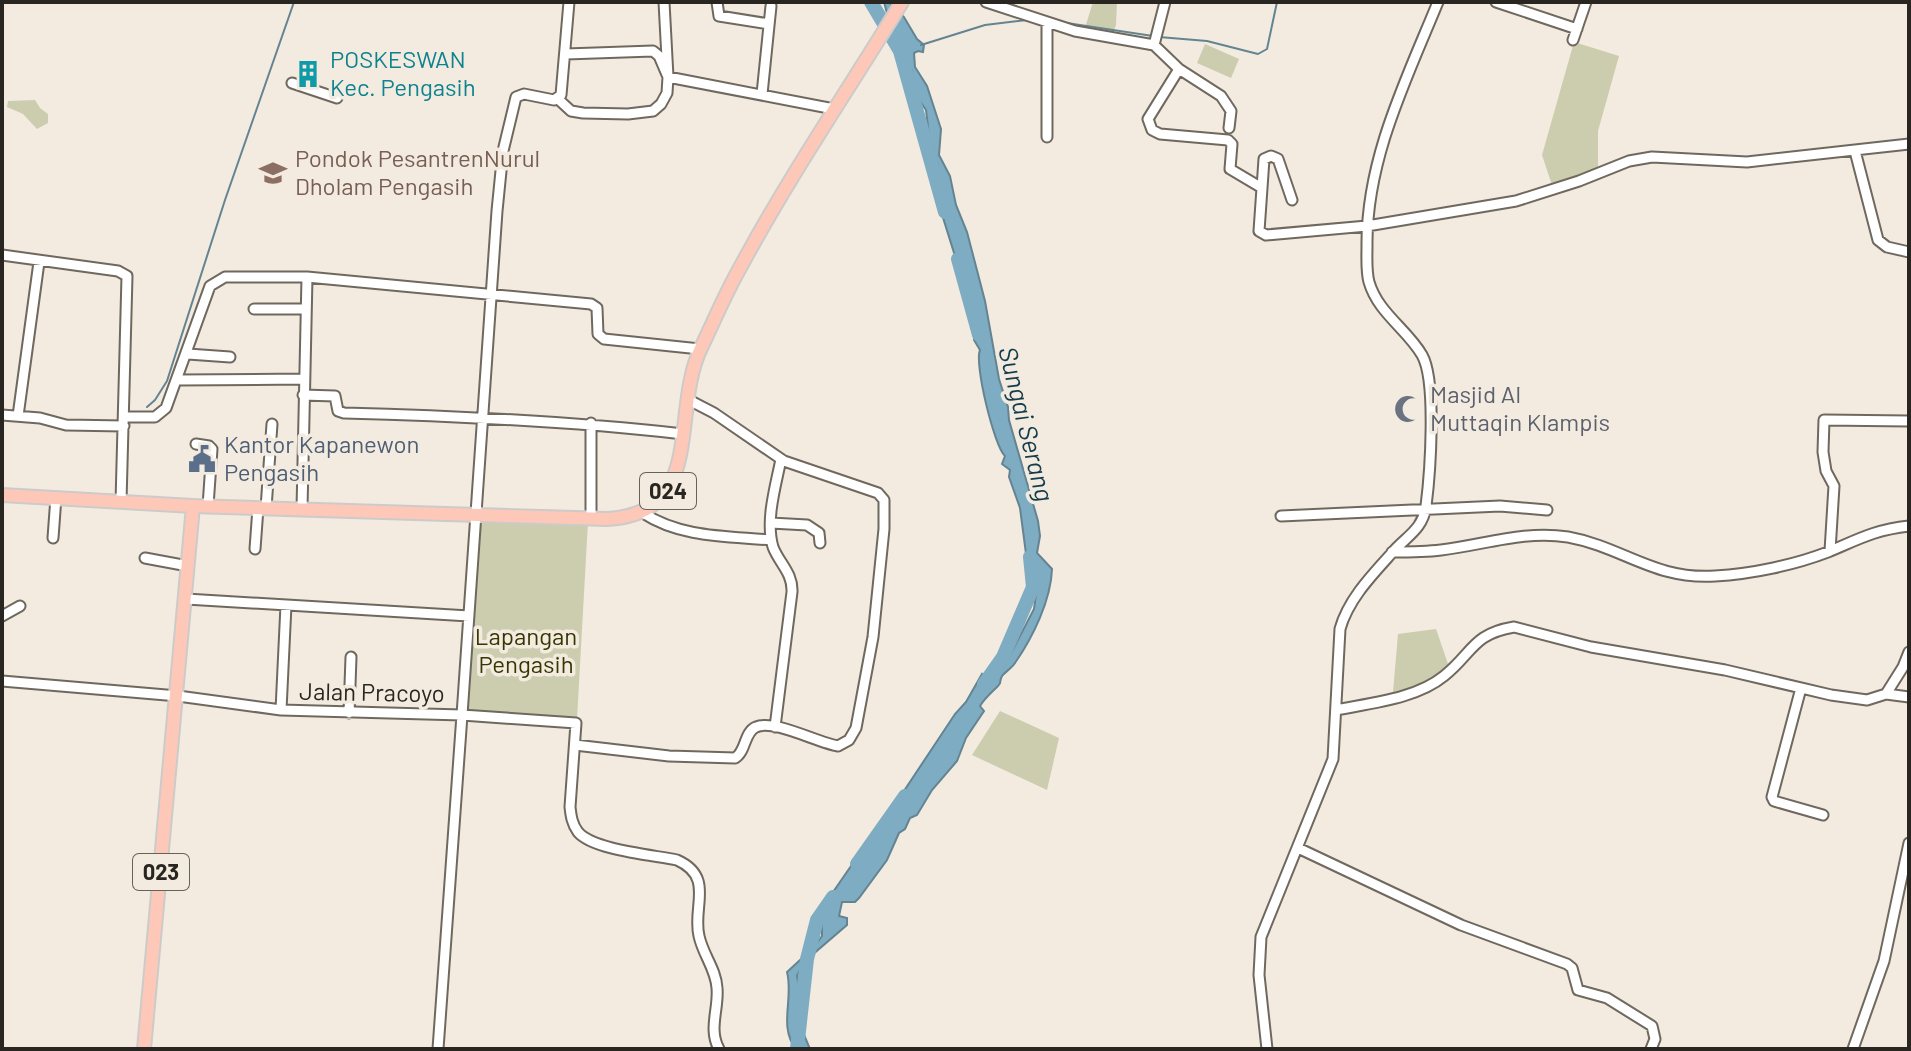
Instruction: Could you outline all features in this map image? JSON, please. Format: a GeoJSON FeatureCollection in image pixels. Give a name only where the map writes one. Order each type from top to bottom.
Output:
{"type":"FeatureCollection","features":[{"type":"Feature","properties":{"kind":"main road","name":"024"},"geometry":{"type":"LineString","coordinates":[[193,506],[591,519],[626,518],[643,513],[661,501],[672,484],[687,399],[700,349],[739,268],[902,2]]}},
{"type":"Feature","properties":{"kind":"main road"},"geometry":{"type":"LineString","coordinates":[[2,495],[193,506]]}},
{"type":"Feature","properties":{"kind":"main road","name":"023"},"geometry":{"type":"LineString","coordinates":[[144,1049],[193,506]]}},
{"type":"Feature","properties":{"kind":"street"},"geometry":{"type":"LineString","coordinates":[[558,99],[563,88],[569,2]]}},
{"type":"Feature","properties":{"kind":"street"},"geometry":{"type":"LineString","coordinates":[[664,2],[668,77]]}},
{"type":"Feature","properties":{"kind":"street"},"geometry":{"type":"LineString","coordinates":[[717,2],[719,16],[769,24]]}},
{"type":"Feature","properties":{"kind":"street"},"geometry":{"type":"LineString","coordinates":[[986,2],[1045,23],[1154,44],[1179,69],[1228,103],[1231,111],[1229,128]]}},
{"type":"Feature","properties":{"kind":"street"},"geometry":{"type":"LineString","coordinates":[[1154,44],[1165,2]]}},
{"type":"Feature","properties":{"kind":"street"},"geometry":{"type":"LineString","coordinates":[[1267,1049],[1259,975],[1261,937],[1333,759],[1340,629],[1344,613],[1392,552],[1417,529],[1425,510],[1430,427],[1427,370],[1424,357],[1382,308],[1369,282],[1367,226],[1378,158],[1438,2]]}},
{"type":"Feature","properties":{"kind":"street"},"geometry":{"type":"LineString","coordinates":[[1496,2],[1577,29]]}},
{"type":"Feature","properties":{"kind":"street"},"geometry":{"type":"LineString","coordinates":[[1573,40],[1586,2]]}},
{"type":"Feature","properties":{"kind":"street"},"geometry":{"type":"LineString","coordinates":[[762,94],[771,6]]}},
{"type":"Feature","properties":{"kind":"street"},"geometry":{"type":"LineString","coordinates":[[1045,23],[1047,137]]}},
{"type":"Feature","properties":{"kind":"street"},"geometry":{"type":"LineString","coordinates":[[566,54],[653,51],[659,56],[668,77]]}},
{"type":"Feature","properties":{"kind":"street"},"geometry":{"type":"LineString","coordinates":[[1179,69],[1148,119],[1148,125],[1160,134],[1228,140],[1232,144],[1230,169],[1262,188]]}},
{"type":"Feature","properties":{"kind":"street"},"geometry":{"type":"LineString","coordinates":[[668,77],[834,109]]}},
{"type":"Feature","properties":{"kind":"street","name":"Jalan Pracoyo"},"geometry":{"type":"LineString","coordinates":[[2,681],[178,696],[281,710],[462,715],[503,151],[513,102],[524,94],[558,99],[574,111],[648,113],[658,108],[663,100],[668,77]]}},
{"type":"Feature","properties":{"kind":"street"},"geometry":{"type":"LineString","coordinates":[[292,83],[337,98]]}},
{"type":"Feature","properties":{"kind":"street"},"geometry":{"type":"LineString","coordinates":[[1292,200],[1281,163],[1271,156],[1264,159],[1261,234],[1367,226],[1516,201],[1629,161],[1652,157],[1747,162],[1909,144]]}},
{"type":"Feature","properties":{"kind":"street"},"geometry":{"type":"LineString","coordinates":[[1855,151],[1878,240],[1887,247],[1909,252]]}},
{"type":"Feature","properties":{"kind":"street"},"geometry":{"type":"LineString","coordinates":[[2,255],[118,271],[127,276],[121,502]]}},
{"type":"Feature","properties":{"kind":"street"},"geometry":{"type":"LineString","coordinates":[[18,416],[39,262]]}},
{"type":"Feature","properties":{"kind":"street"},"geometry":{"type":"LineString","coordinates":[[2,415],[40,418],[66,425],[125,422],[162,413],[188,354],[210,286],[225,277],[307,277],[591,304],[597,308],[598,334],[604,339],[700,349]]}},
{"type":"Feature","properties":{"kind":"street"},"geometry":{"type":"LineString","coordinates":[[302,509],[307,277]]}},
{"type":"Feature","properties":{"kind":"street"},"geometry":{"type":"LineString","coordinates":[[254,309],[306,309]]}},
{"type":"Feature","properties":{"kind":"street"},"geometry":{"type":"LineString","coordinates":[[188,354],[230,357]]}},
{"type":"Feature","properties":{"kind":"street"},"geometry":{"type":"LineString","coordinates":[[178,380],[304,379]]}},
{"type":"Feature","properties":{"kind":"street"},"geometry":{"type":"LineString","coordinates":[[303,395],[335,396],[340,413],[482,416],[591,423],[683,434]]}},
{"type":"Feature","properties":{"kind":"street"},"geometry":{"type":"LineString","coordinates":[[575,745],[669,756],[735,758],[740,755],[754,728],[775,727],[838,746],[849,740],[856,728],[873,637],[884,500],[878,493],[781,459],[714,413],[687,399]]}},
{"type":"Feature","properties":{"kind":"street"},"geometry":{"type":"LineString","coordinates":[[1830,551],[1834,486],[1826,471],[1823,452],[1824,420],[1909,421]]}},
{"type":"Feature","properties":{"kind":"street"},"geometry":{"type":"LineString","coordinates":[[591,423],[591,519]]}},
{"type":"Feature","properties":{"kind":"street"},"geometry":{"type":"LineString","coordinates":[[255,549],[272,424]]}},
{"type":"Feature","properties":{"kind":"street"},"geometry":{"type":"LineString","coordinates":[[196,444],[212,449],[208,506]]}},
{"type":"Feature","properties":{"kind":"street"},"geometry":{"type":"LineString","coordinates":[[775,727],[792,586],[790,575],[771,540],[781,459]]}},
{"type":"Feature","properties":{"kind":"street"},"geometry":{"type":"LineString","coordinates":[[53,538],[56,497]]}},
{"type":"Feature","properties":{"kind":"street"},"geometry":{"type":"LineString","coordinates":[[1281,516],[1500,506],[1547,510]]}},
{"type":"Feature","properties":{"kind":"street"},"geometry":{"type":"LineString","coordinates":[[643,513],[676,529],[771,540]]}},
{"type":"Feature","properties":{"kind":"street"},"geometry":{"type":"LineString","coordinates":[[771,523],[812,526],[819,533],[820,543]]}},
{"type":"Feature","properties":{"kind":"street"},"geometry":{"type":"LineString","coordinates":[[1392,552],[1444,550],[1516,536],[1569,537],[1662,571],[1691,577],[1718,576],[1800,562],[1873,531],[1909,526]]}},
{"type":"Feature","properties":{"kind":"street"},"geometry":{"type":"LineString","coordinates":[[145,558],[188,566]]}},
{"type":"Feature","properties":{"kind":"street"},"geometry":{"type":"LineString","coordinates":[[186,599],[469,616]]}},
{"type":"Feature","properties":{"kind":"street"},"geometry":{"type":"LineString","coordinates":[[281,710],[286,605]]}},
{"type":"Feature","properties":{"kind":"street"},"geometry":{"type":"LineString","coordinates":[[2,616],[20,606]]}},
{"type":"Feature","properties":{"kind":"street"},"geometry":{"type":"LineString","coordinates":[[1336,710],[1421,689],[1444,676],[1478,639],[1514,627],[1591,647],[1725,670],[1867,700],[1886,694],[1909,697]]}},
{"type":"Feature","properties":{"kind":"street"},"geometry":{"type":"LineString","coordinates":[[1886,694],[1909,652]]}},
{"type":"Feature","properties":{"kind":"street"},"geometry":{"type":"LineString","coordinates":[[349,713],[351,657]]}},
{"type":"Feature","properties":{"kind":"street"},"geometry":{"type":"LineString","coordinates":[[1801,688],[1772,797],[1774,801],[1823,815]]}},
{"type":"Feature","properties":{"kind":"street"},"geometry":{"type":"LineString","coordinates":[[438,1049],[462,715],[575,722],[570,807],[579,833],[609,846],[677,860],[687,865],[697,877],[700,888],[699,939],[714,970],[717,987],[714,1030],[719,1049]]}},
{"type":"Feature","properties":{"kind":"street"},"geometry":{"type":"LineString","coordinates":[[1853,1049],[1884,961],[1909,843]]}},
{"type":"Feature","properties":{"kind":"street"},"geometry":{"type":"LineString","coordinates":[[1298,848],[1461,925],[1567,964],[1572,968],[1575,988],[1607,998],[1652,1026],[1655,1039],[1651,1049]]}},
{"type":"Feature","properties":{"kind":"green space"},"geometry":{"type":"Polygon","coordinates":[[[1093,2],[1117,2],[1116,25],[1111,37],[1084,31],[1093,2]]]}},
{"type":"Feature","properties":{"kind":"green space"},"geometry":{"type":"Polygon","coordinates":[[[1574,42],[1619,56],[1598,131],[1598,168],[1552,185],[1542,155],[1574,42]]]}},
{"type":"Feature","properties":{"kind":"green space"},"geometry":{"type":"Polygon","coordinates":[[[1205,44],[1239,59],[1231,78],[1197,63],[1205,44]]]}},
{"type":"Feature","properties":{"kind":"green space"},"geometry":{"type":"Polygon","coordinates":[[[35,100],[48,114],[48,123],[37,129],[23,114],[7,107],[8,101],[35,100]]]}},
{"type":"Feature","properties":{"kind":"green space","name":"Lapangan Pengasih"},"geometry":{"type":"Polygon","coordinates":[[[481,516],[588,522],[577,719],[466,710],[481,516]]]}},
{"type":"Feature","properties":{"kind":"green space"},"geometry":{"type":"Polygon","coordinates":[[[1436,629],[1448,664],[1430,679],[1393,692],[1398,634],[1436,629]]]}},
{"type":"Feature","properties":{"kind":"green space"},"geometry":{"type":"Polygon","coordinates":[[[1000,711],[1059,738],[1047,790],[972,755],[1000,711]]]}},
{"type":"Feature","properties":{"kind":"water"},"geometry":{"type":"Polygon","coordinates":[[[884,2],[889,2],[904,17],[924,45],[923,52],[914,53],[915,67],[927,86],[941,129],[939,155],[950,176],[956,205],[967,232],[985,301],[1009,420],[1038,521],[1040,536],[1037,553],[1052,569],[1051,581],[1045,606],[1022,653],[980,706],[984,711],[966,738],[957,761],[932,790],[917,815],[910,818],[905,829],[899,833],[887,860],[859,898],[855,902],[842,902],[839,916],[847,918],[847,925],[804,962],[797,976],[800,992],[797,1018],[810,1049],[796,1049],[788,1031],[787,972],[822,936],[822,908],[860,853],[876,845],[893,817],[898,800],[982,674],[984,676],[1007,661],[1034,609],[1037,587],[1028,569],[1020,508],[1009,477],[1010,470],[1002,464],[1005,456],[986,404],[980,350],[974,340],[974,313],[968,283],[960,272],[940,208],[938,165],[926,110],[915,94],[912,71],[897,50],[884,2]]]}},
{"type":"Feature","properties":{"kind":"waterway"},"geometry":{"type":"LineString","coordinates":[[147,407],[167,381],[225,200],[294,2]]}},
{"type":"Feature","properties":{"kind":"waterway","name":"Sungai Serang"},"geometry":{"type":"LineString","coordinates":[[871,2],[900,51],[945,212]]}},
{"type":"Feature","properties":{"kind":"waterway"},"geometry":{"type":"LineString","coordinates":[[1159,37],[1207,41],[1258,54],[1267,49],[1277,2]]}},
{"type":"Feature","properties":{"kind":"waterway"},"geometry":{"type":"LineString","coordinates":[[921,45],[985,25],[1027,20]]}},
{"type":"Feature","properties":{"kind":"waterway"},"geometry":{"type":"LineString","coordinates":[[1060,22],[1153,36]]}},
{"type":"Feature","properties":{"kind":"waterway","name":"Sungai Serang"},"geometry":{"type":"LineString","coordinates":[[958,259],[979,335]]}},
{"type":"Feature","properties":{"kind":"waterway","name":"Sungai Serang"},"geometry":{"type":"LineString","coordinates":[[984,684],[1003,657],[1033,587],[1030,557]]}},
{"type":"Feature","properties":{"kind":"waterway","name":"Sungai Serang"},"geometry":{"type":"LineString","coordinates":[[857,864],[905,796]]}},
{"type":"Feature","properties":{"kind":"waterway","name":"Sungai Serang"},"geometry":{"type":"LineString","coordinates":[[797,1049],[807,959],[817,920],[833,897]]}},
{"type":"Feature","properties":{"kind":"place","name":"POSKESWAN Kec. Pengasih"},"geometry":{"type":"Point","coordinates":[308,74]}},
{"type":"Feature","properties":{"kind":"place","name":"Pondok PesantrenNurul Dholam Pengasih"},"geometry":{"type":"Point","coordinates":[273,173]}},
{"type":"Feature","properties":{"kind":"place","name":"Masjid Al Muttaqin Klampis"},"geometry":{"type":"Point","coordinates":[1408,409]}},
{"type":"Feature","properties":{"kind":"place","name":"Kantor Kapanewon Pengasih"},"geometry":{"type":"Point","coordinates":[202,459]}}]}
